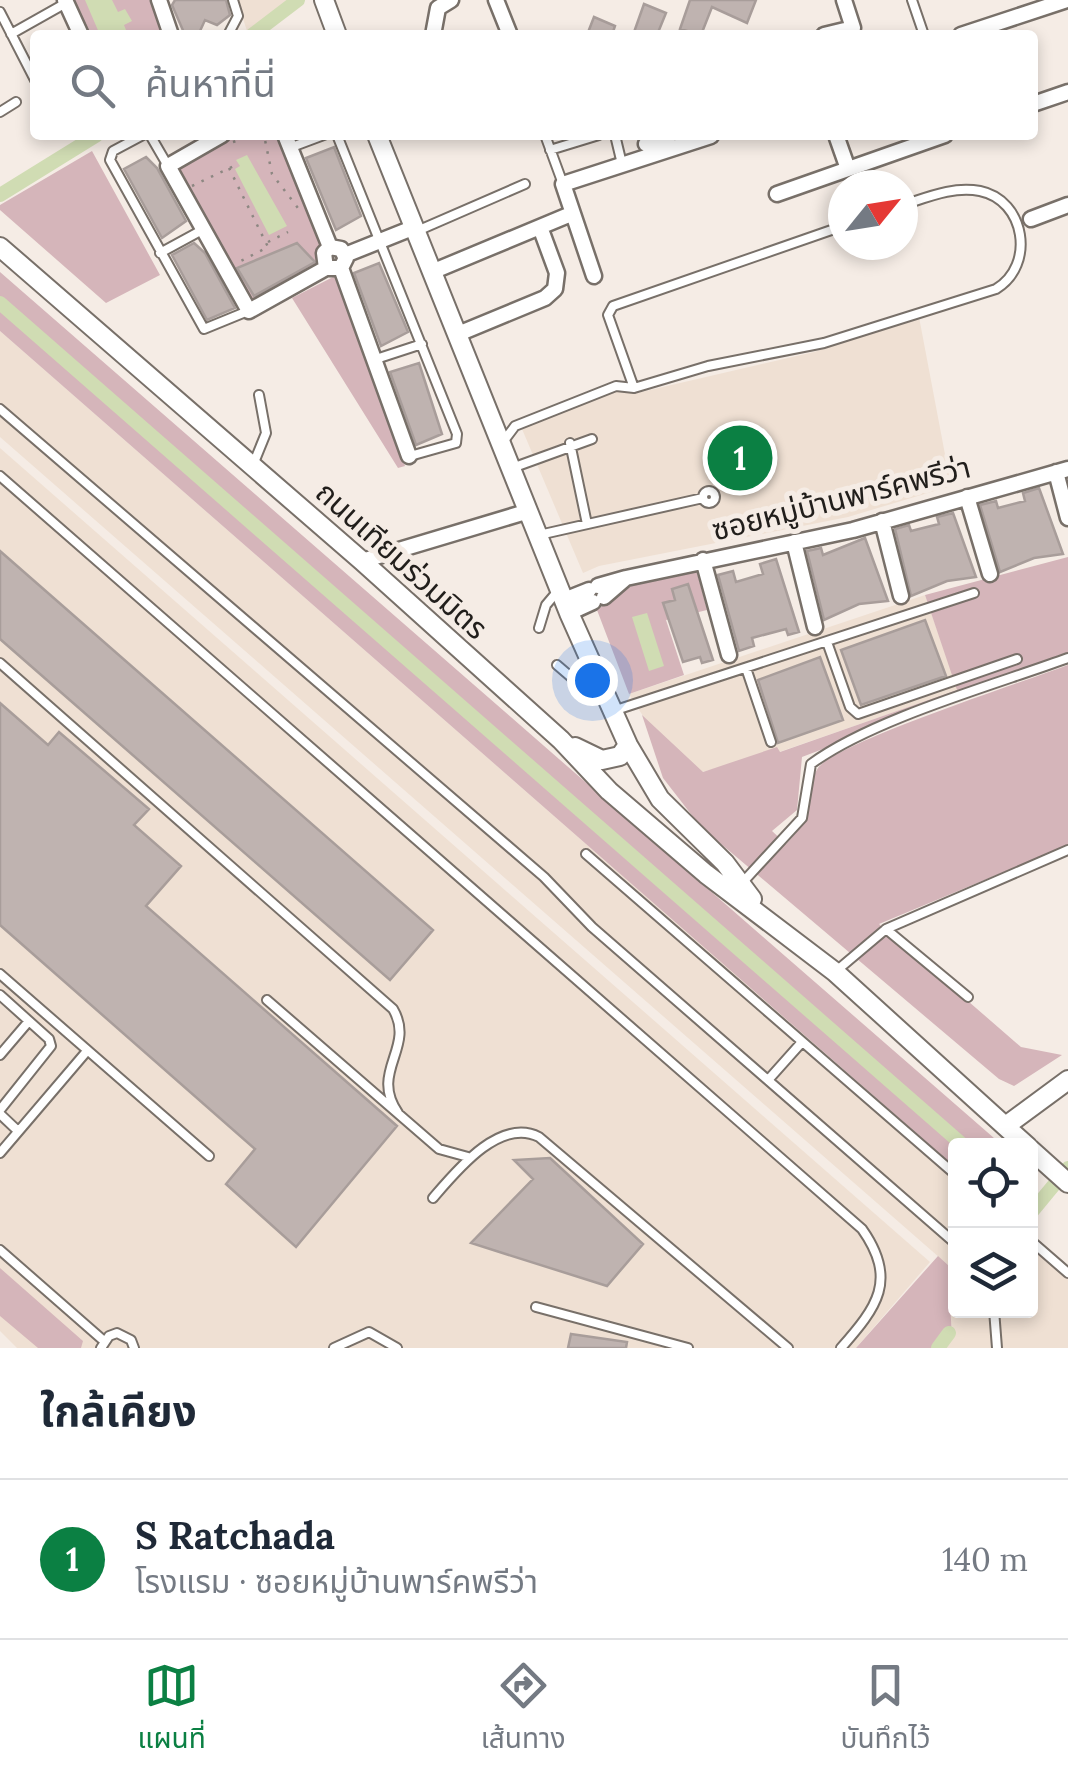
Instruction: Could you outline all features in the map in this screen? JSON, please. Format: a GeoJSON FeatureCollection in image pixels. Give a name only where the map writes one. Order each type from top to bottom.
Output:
{"type":"FeatureCollection","features":[{"type":"Feature","properties":{"kind":"street"},"geometry":{"type":"LineString","coordinates":[[159,0],[169,30]]}},
{"type":"Feature","properties":{"kind":"street"},"geometry":{"type":"LineString","coordinates":[[434,30],[438,8],[450,0]]}},
{"type":"Feature","properties":{"kind":"street"},"geometry":{"type":"LineString","coordinates":[[496,0],[508,30]]}},
{"type":"Feature","properties":{"kind":"street"},"geometry":{"type":"LineString","coordinates":[[844,0],[853,28],[845,30]]}},
{"type":"Feature","properties":{"kind":"street"},"geometry":{"type":"LineString","coordinates":[[977,30],[1067,0]]}},
{"type":"Feature","properties":{"kind":"street"},"geometry":{"type":"LineString","coordinates":[[324,1],[335,30]]}},
{"type":"Feature","properties":{"kind":"street"},"geometry":{"type":"LineString","coordinates":[[66,2],[79,30]]}},
{"type":"Feature","properties":{"kind":"street"},"geometry":{"type":"LineString","coordinates":[[1038,102],[1068,92]]}},
{"type":"Feature","properties":{"kind":"street","name":"ถนนเทียมร่วมมิตร"},"geometry":{"type":"LineString","coordinates":[[380,140],[611,711],[660,799],[765,916]]}},
{"type":"Feature","properties":{"kind":"street"},"geometry":{"type":"LineString","coordinates":[[646,144],[657,140]]}},
{"type":"Feature","properties":{"kind":"street"},"geometry":{"type":"LineString","coordinates":[[594,276],[562,184],[698,140]]}},
{"type":"Feature","properties":{"kind":"street"},"geometry":{"type":"LineString","coordinates":[[838,140],[848,169]]}},
{"type":"Feature","properties":{"kind":"street"},"geometry":{"type":"LineString","coordinates":[[778,194],[932,140]]}},
{"type":"Feature","properties":{"kind":"street"},"geometry":{"type":"LineString","coordinates":[[288,141],[330,247],[322,256],[338,264],[408,456]]}},
{"type":"Feature","properties":{"kind":"street"},"geometry":{"type":"LineString","coordinates":[[221,142],[168,166],[189,192],[204,229],[249,311],[380,241],[416,229]]}},
{"type":"Feature","properties":{"kind":"street"},"geometry":{"type":"LineString","coordinates":[[1024,221],[1068,205]]}},
{"type":"Feature","properties":{"kind":"street"},"geometry":{"type":"LineString","coordinates":[[434,271],[571,214]]}},
{"type":"Feature","properties":{"kind":"street"},"geometry":{"type":"LineString","coordinates":[[458,334],[545,298],[555,289],[556,274],[540,227]]}},
{"type":"Feature","properties":{"kind":"street","name":"ถนนเทียมร่วมมิตร"},"geometry":{"type":"LineString","coordinates":[[0,247],[362,561],[561,740],[609,791],[706,874],[835,972],[1020,1138]]}},
{"type":"Feature","properties":{"kind":"street"},"geometry":{"type":"LineString","coordinates":[[1062,470],[1068,518]]}},
{"type":"Feature","properties":{"kind":"street","name":"ซอยหมู่บ้านพาร์คพรีว่า"},"geometry":{"type":"LineString","coordinates":[[564,601],[596,594],[626,578],[882,521],[1062,470]]}},
{"type":"Feature","properties":{"kind":"street"},"geometry":{"type":"LineString","coordinates":[[967,497],[990,574]]}},
{"type":"Feature","properties":{"kind":"street"},"geometry":{"type":"LineString","coordinates":[[362,561],[529,511]]}},
{"type":"Feature","properties":{"kind":"street"},"geometry":{"type":"LineString","coordinates":[[882,521],[901,596]]}},
{"type":"Feature","properties":{"kind":"street"},"geometry":{"type":"LineString","coordinates":[[794,542],[815,627]]}},
{"type":"Feature","properties":{"kind":"street"},"geometry":{"type":"LineString","coordinates":[[702,560],[730,655]]}},
{"type":"Feature","properties":{"kind":"street"},"geometry":{"type":"LineString","coordinates":[[561,740],[602,760],[616,758],[628,745]]}},
{"type":"Feature","properties":{"kind":"street"},"geometry":{"type":"LineString","coordinates":[[1007,1125],[1068,1080]]}},
{"type":"Feature","properties":{"kind":"street","name":"ถนนเทียมร่วมมิตร"},"geometry":{"type":"LineString","coordinates":[[1038,1155],[1068,1183]]}},
{"type":"Feature","properties":{"kind":"lane"},"geometry":{"type":"LineString","coordinates":[[231,30],[238,16],[232,0]]}},
{"type":"Feature","properties":{"kind":"lane"},"geometry":{"type":"LineString","coordinates":[[912,0],[922,30]]}},
{"type":"Feature","properties":{"kind":"lane"},"geometry":{"type":"LineString","coordinates":[[11,34],[66,2]]}},
{"type":"Feature","properties":{"kind":"lane"},"geometry":{"type":"LineString","coordinates":[[0,12],[30,70]]}},
{"type":"Feature","properties":{"kind":"lane"},"geometry":{"type":"LineString","coordinates":[[0,112],[16,102]]}},
{"type":"Feature","properties":{"kind":"lane"},"geometry":{"type":"LineString","coordinates":[[137,140],[114,151],[110,160],[204,330],[249,311]]}},
{"type":"Feature","properties":{"kind":"lane"},"geometry":{"type":"LineString","coordinates":[[150,140],[168,166]]}},
{"type":"Feature","properties":{"kind":"lane"},"geometry":{"type":"LineString","coordinates":[[339,140],[458,439],[415,458],[408,456]]}},
{"type":"Feature","properties":{"kind":"lane"},"geometry":{"type":"LineString","coordinates":[[547,140],[562,184]]}},
{"type":"Feature","properties":{"kind":"lane"},"geometry":{"type":"LineString","coordinates":[[550,150],[582,140]]}},
{"type":"Feature","properties":{"kind":"lane"},"geometry":{"type":"LineString","coordinates":[[616,140],[622,164]]}},
{"type":"Feature","properties":{"kind":"lane"},"geometry":{"type":"LineString","coordinates":[[416,229],[526,184]]}},
{"type":"Feature","properties":{"kind":"lane"},"geometry":{"type":"LineString","coordinates":[[502,443],[515,426],[616,386],[634,388],[708,366],[824,343],[996,288],[1014,278],[1022,254],[1024,221],[995,197],[979,191],[947,190],[918,200]]}},
{"type":"Feature","properties":{"kind":"lane"},"geometry":{"type":"LineString","coordinates":[[160,254],[204,229]]}},
{"type":"Feature","properties":{"kind":"lane"},"geometry":{"type":"LineString","coordinates":[[634,388],[608,315],[612,306],[828,231]]}},
{"type":"Feature","properties":{"kind":"lane"},"geometry":{"type":"LineString","coordinates":[[373,360],[422,344]]}},
{"type":"Feature","properties":{"kind":"lane"},"geometry":{"type":"LineString","coordinates":[[253,465],[266,433],[259,395]]}},
{"type":"Feature","properties":{"kind":"lane"},"geometry":{"type":"LineString","coordinates":[[0,409],[544,877],[592,927],[948,1237]]}},
{"type":"Feature","properties":{"kind":"lane"},"geometry":{"type":"LineString","coordinates":[[512,468],[592,438]]}},
{"type":"Feature","properties":{"kind":"lane"},"geometry":{"type":"LineString","coordinates":[[570,444],[587,524]]}},
{"type":"Feature","properties":{"kind":"lane"},"geometry":{"type":"LineString","coordinates":[[0,476],[862,1229],[878,1257],[881,1287],[867,1319],[841,1348]]}},
{"type":"Feature","properties":{"kind":"lane"},"geometry":{"type":"LineString","coordinates":[[539,535],[702,498]]}},
{"type":"Feature","properties":{"kind":"lane"},"geometry":{"type":"LineString","coordinates":[[611,711],[974,593]]}},
{"type":"Feature","properties":{"kind":"lane"},"geometry":{"type":"LineString","coordinates":[[539,628],[546,605],[564,601]]}},
{"type":"Feature","properties":{"kind":"lane"},"geometry":{"type":"LineString","coordinates":[[827,642],[850,707],[858,714],[1017,659]]}},
{"type":"Feature","properties":{"kind":"lane"},"geometry":{"type":"LineString","coordinates":[[740,884],[802,818],[812,764],[825,754],[878,729],[1068,658]]}},
{"type":"Feature","properties":{"kind":"lane"},"geometry":{"type":"LineString","coordinates":[[0,663],[393,1009],[401,1034],[386,1082],[398,1113]]}},
{"type":"Feature","properties":{"kind":"lane"},"geometry":{"type":"LineString","coordinates":[[557,666],[570,677],[596,675]]}},
{"type":"Feature","properties":{"kind":"lane"},"geometry":{"type":"LineString","coordinates":[[746,668],[771,742]]}},
{"type":"Feature","properties":{"kind":"lane"},"geometry":{"type":"LineString","coordinates":[[835,972],[886,929],[1068,850]]}},
{"type":"Feature","properties":{"kind":"lane"},"geometry":{"type":"LineString","coordinates":[[586,854],[948,1168]]}},
{"type":"Feature","properties":{"kind":"lane"},"geometry":{"type":"LineString","coordinates":[[886,929],[968,997]]}},
{"type":"Feature","properties":{"kind":"lane"},"geometry":{"type":"LineString","coordinates":[[0,974],[208,1156]]}},
{"type":"Feature","properties":{"kind":"lane"},"geometry":{"type":"LineString","coordinates":[[1,999],[50,1039],[48,1054],[0,1112],[18,1131]]}},
{"type":"Feature","properties":{"kind":"lane"},"geometry":{"type":"LineString","coordinates":[[266,1000],[439,1148],[468,1156]]}},
{"type":"Feature","properties":{"kind":"lane"},"geometry":{"type":"LineString","coordinates":[[0,1055],[29,1021]]}},
{"type":"Feature","properties":{"kind":"lane"},"geometry":{"type":"LineString","coordinates":[[769,1079],[802,1042]]}},
{"type":"Feature","properties":{"kind":"lane"},"geometry":{"type":"LineString","coordinates":[[0,1153],[87,1051]]}},
{"type":"Feature","properties":{"kind":"lane"},"geometry":{"type":"LineString","coordinates":[[434,1198],[468,1156],[510,1131],[524,1129],[540,1137],[788,1348]]}},
{"type":"Feature","properties":{"kind":"lane"},"geometry":{"type":"LineString","coordinates":[[1038,1247],[1068,1273]]}},
{"type":"Feature","properties":{"kind":"lane"},"geometry":{"type":"LineString","coordinates":[[0,1250],[103,1344],[109,1336],[124,1335],[135,1348]]}},
{"type":"Feature","properties":{"kind":"lane"},"geometry":{"type":"LineString","coordinates":[[536,1308],[688,1348]]}},
{"type":"Feature","properties":{"kind":"lane"},"geometry":{"type":"LineString","coordinates":[[995,1318],[997,1348]]}},
{"type":"Feature","properties":{"kind":"lane"},"geometry":{"type":"LineString","coordinates":[[334,1348],[369,1332],[397,1348]]}},
{"type":"Feature","properties":{"kind":"path"},"geometry":{"type":"LineString","coordinates":[[264,140],[272,174],[293,203],[304,212],[318,214]]}},
{"type":"Feature","properties":{"kind":"path"},"geometry":{"type":"LineString","coordinates":[[188,176],[189,192],[236,165]]}},
{"type":"Feature","properties":{"kind":"path"},"geometry":{"type":"LineString","coordinates":[[228,258],[232,266],[268,246],[229,168]]}},
{"type":"Feature","properties":{"kind":"path"},"geometry":{"type":"LineString","coordinates":[[266,242],[288,232]]}},
{"type":"Feature","properties":{"kind":"shaded area"},"geometry":{"type":"Polygon","coordinates":[[[73,0],[152,0],[165,30],[87,30],[73,0]]]}},
{"type":"Feature","properties":{"kind":"shaded area"},"geometry":{"type":"Polygon","coordinates":[[[85,0],[112,0],[118,12],[125,9],[132,21],[124,25],[126,30],[98,30],[85,0]]]}},
{"type":"Feature","properties":{"kind":"shaded area"},"geometry":{"type":"Polygon","coordinates":[[[237,0],[290,0],[248,30],[237,0]]]}},
{"type":"Feature","properties":{"kind":"shaded area"},"geometry":{"type":"Polygon","coordinates":[[[227,140],[282,140],[326,242],[320,267],[253,304],[176,170],[227,140]]]}},
{"type":"Feature","properties":{"kind":"shaded area"},"geometry":{"type":"Polygon","coordinates":[[[92,151],[160,275],[106,303],[0,210],[0,205],[92,151]]]}},
{"type":"Feature","properties":{"kind":"shaded area"},"geometry":{"type":"Polygon","coordinates":[[[247,155],[287,226],[269,235],[235,169],[240,166],[236,160],[247,155]]]}},
{"type":"Feature","properties":{"kind":"shaded area"},"geometry":{"type":"Polygon","coordinates":[[[0,272],[994,1138],[948,1138],[948,1161],[0,331],[0,272]]]}},
{"type":"Feature","properties":{"kind":"shaded area"},"geometry":{"type":"Polygon","coordinates":[[[335,276],[405,466],[398,468],[292,298],[335,276]]]}},
{"type":"Feature","properties":{"kind":"shaded area"},"geometry":{"type":"Polygon","coordinates":[[[919,317],[951,486],[848,517],[599,566],[583,573],[522,429],[617,391],[637,393],[814,352],[919,317]]]}},
{"type":"Feature","properties":{"kind":"shaded area"},"geometry":{"type":"Polygon","coordinates":[[[0,331],[948,1161],[948,1265],[0,437],[0,331]]]}},
{"type":"Feature","properties":{"kind":"shaded area"},"geometry":{"type":"Polygon","coordinates":[[[0,448],[930,1262],[856,1348],[17,1348],[0,1331],[0,448]]]}},
{"type":"Feature","properties":{"kind":"shaded area"},"geometry":{"type":"Polygon","coordinates":[[[1068,557],[1068,655],[802,757],[797,810],[772,831],[786,844],[796,833],[813,778],[818,768],[832,757],[894,728],[1068,665],[1068,845],[879,924],[1021,1047],[1062,1055],[1014,1086],[999,1079],[701,827],[663,778],[642,715],[703,772],[777,747],[780,752],[957,690],[925,595],[1068,557]]]}},
{"type":"Feature","properties":{"kind":"shaded area"},"geometry":{"type":"Polygon","coordinates":[[[695,565],[707,610],[666,620],[684,675],[629,694],[597,610],[631,584],[695,565]]]}},
{"type":"Feature","properties":{"kind":"shaded area"},"geometry":{"type":"Polygon","coordinates":[[[925,595],[958,690],[779,752],[702,772],[650,727],[629,694],[925,595]]]}},
{"type":"Feature","properties":{"kind":"shaded area"},"geometry":{"type":"Polygon","coordinates":[[[647,613],[664,666],[649,671],[632,617],[647,613]]]}},
{"type":"Feature","properties":{"kind":"shaded area"},"geometry":{"type":"Polygon","coordinates":[[[1038,1239],[1068,1266],[1068,1348],[945,1348],[952,1338],[951,1318],[1038,1318],[1038,1239]]]}},
{"type":"Feature","properties":{"kind":"shaded area"},"geometry":{"type":"Polygon","coordinates":[[[938,1256],[948,1265],[952,1338],[945,1348],[856,1348],[938,1256]]]}},
{"type":"Feature","properties":{"kind":"shaded area"},"geometry":{"type":"Polygon","coordinates":[[[0,1268],[83,1341],[81,1348],[38,1348],[0,1316],[0,1268]]]}},
{"type":"Feature","properties":{"kind":"building"},"geometry":{"type":"Polygon","coordinates":[[[175,0],[226,0],[230,15],[217,25],[205,20],[200,30],[183,30],[172,5],[175,0]]]}},
{"type":"Feature","properties":{"kind":"building"},"geometry":{"type":"Polygon","coordinates":[[[690,0],[756,0],[747,23],[712,7],[703,30],[680,29],[690,0]]]}},
{"type":"Feature","properties":{"kind":"building"},"geometry":{"type":"Polygon","coordinates":[[[644,4],[666,13],[659,30],[635,30],[644,4]]]}},
{"type":"Feature","properties":{"kind":"building"},"geometry":{"type":"Polygon","coordinates":[[[594,17],[615,26],[614,30],[589,30],[594,17]]]}},
{"type":"Feature","properties":{"kind":"building"},"geometry":{"type":"Polygon","coordinates":[[[334,147],[361,216],[336,230],[306,158],[334,147]]]}},
{"type":"Feature","properties":{"kind":"building"},"geometry":{"type":"Polygon","coordinates":[[[146,157],[157,168],[186,221],[162,238],[124,169],[146,157]]]}},
{"type":"Feature","properties":{"kind":"building"},"geometry":{"type":"Polygon","coordinates":[[[194,243],[205,253],[235,308],[207,320],[172,255],[194,243]]]}},
{"type":"Feature","properties":{"kind":"building"},"geometry":{"type":"Polygon","coordinates":[[[297,243],[315,262],[254,296],[237,268],[297,243]]]}},
{"type":"Feature","properties":{"kind":"building"},"geometry":{"type":"Polygon","coordinates":[[[379,263],[408,332],[381,346],[354,273],[379,263]]]}},
{"type":"Feature","properties":{"kind":"building"},"geometry":{"type":"Polygon","coordinates":[[[419,363],[442,434],[416,445],[390,372],[419,363]]]}},
{"type":"Feature","properties":{"kind":"building"},"geometry":{"type":"Polygon","coordinates":[[[1039,488],[1063,554],[1034,558],[1000,572],[980,505],[996,501],[998,508],[1025,501],[1023,493],[1039,488]]]}},
{"type":"Feature","properties":{"kind":"building"},"geometry":{"type":"Polygon","coordinates":[[[953,513],[976,577],[947,581],[911,596],[895,529],[909,525],[911,531],[939,524],[937,517],[953,513]]]}},
{"type":"Feature","properties":{"kind":"building"},"geometry":{"type":"Polygon","coordinates":[[[865,538],[888,601],[859,604],[824,620],[807,551],[821,548],[823,555],[865,538]]]}},
{"type":"Feature","properties":{"kind":"building"},"geometry":{"type":"Polygon","coordinates":[[[0,551],[433,930],[390,980],[0,639],[0,551]]]}},
{"type":"Feature","properties":{"kind":"building"},"geometry":{"type":"Polygon","coordinates":[[[776,559],[799,632],[788,635],[786,629],[752,638],[754,646],[739,651],[718,575],[733,571],[736,582],[763,574],[760,564],[776,559]]]}},
{"type":"Feature","properties":{"kind":"building"},"geometry":{"type":"Polygon","coordinates":[[[688,584],[713,660],[702,663],[700,657],[683,662],[663,603],[675,600],[672,589],[688,584]]]}},
{"type":"Feature","properties":{"kind":"building"},"geometry":{"type":"Polygon","coordinates":[[[925,620],[946,676],[861,705],[841,650],[925,620]]]}},
{"type":"Feature","properties":{"kind":"building"},"geometry":{"type":"Polygon","coordinates":[[[820,657],[843,720],[778,743],[758,680],[820,657]]]}},
{"type":"Feature","properties":{"kind":"building"},"geometry":{"type":"Polygon","coordinates":[[[0,703],[48,745],[59,732],[149,809],[134,825],[181,866],[146,906],[397,1126],[296,1247],[226,1184],[255,1149],[0,925],[0,703]]]}},
{"type":"Feature","properties":{"kind":"building"},"geometry":{"type":"Polygon","coordinates":[[[550,1158],[643,1244],[607,1286],[471,1243],[533,1179],[514,1160],[550,1158]]]}},
{"type":"Feature","properties":{"kind":"building"},"geometry":{"type":"Polygon","coordinates":[[[571,1334],[627,1342],[626,1348],[568,1348],[571,1334]]]}},
{"type":"Feature","properties":{"kind":"waterway"},"geometry":{"type":"LineString","coordinates":[[259,30],[298,0]]}},
{"type":"Feature","properties":{"kind":"waterway"},"geometry":{"type":"LineString","coordinates":[[0,195],[89,140]]}},
{"type":"Feature","properties":{"kind":"waterway"},"geometry":{"type":"LineString","coordinates":[[0,303],[955,1138]]}},
{"type":"Feature","properties":{"kind":"waterway"},"geometry":{"type":"LineString","coordinates":[[1038,1204],[1068,1168]]}},
{"type":"Feature","properties":{"kind":"waterway"},"geometry":{"type":"LineString","coordinates":[[938,1348],[949,1333]]}},
{"type":"Feature","properties":{"kind":"place","name":"S Ratchada"},"geometry":{"type":"Point","coordinates":[740,458]}}]}
